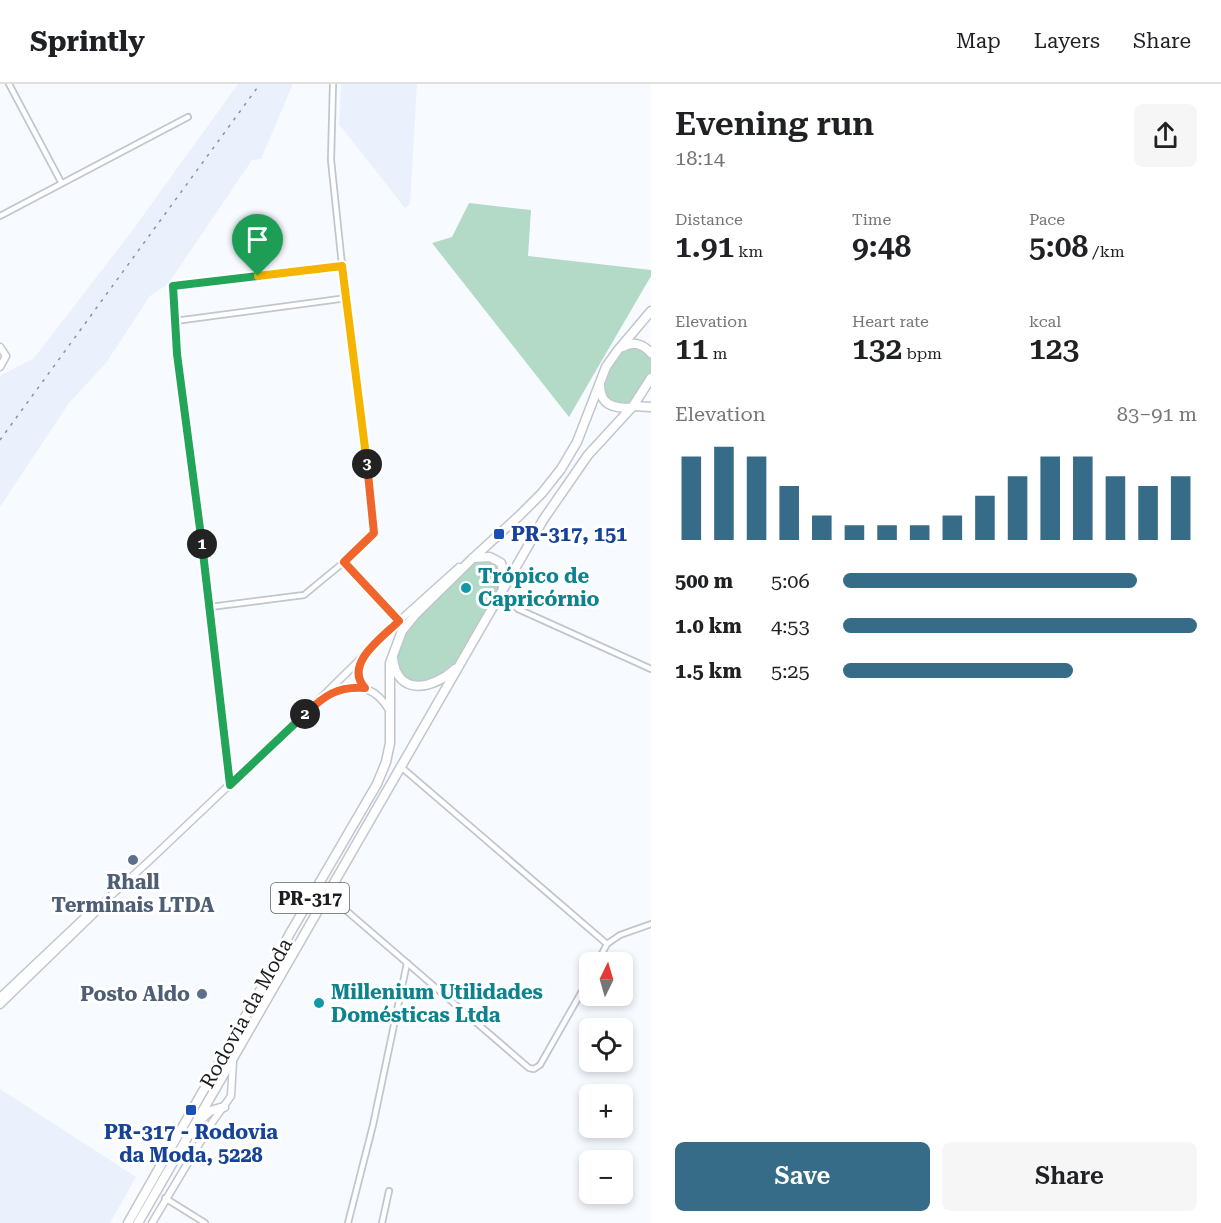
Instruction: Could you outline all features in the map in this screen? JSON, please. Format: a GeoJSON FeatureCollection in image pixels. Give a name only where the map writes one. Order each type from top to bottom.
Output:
{"type":"FeatureCollection","features":[{"type":"Feature","properties":{"kind":"highway","name":"PR-317"},"geometry":{"type":"LineString","coordinates":[[600,381],[618,350],[651,311]]}},
{"type":"Feature","properties":{"kind":"highway"},"geometry":{"type":"LineString","coordinates":[[618,350],[634,343],[641,345],[651,353]]}},
{"type":"Feature","properties":{"kind":"highway","name":"PR-317"},"geometry":{"type":"LineString","coordinates":[[632,407],[651,378]]}},
{"type":"Feature","properties":{"kind":"highway"},"geometry":{"type":"LineString","coordinates":[[600,381],[600,392],[607,403],[615,407],[651,407]]}},
{"type":"Feature","properties":{"kind":"highway","name":"Rodovia da Moda"},"geometry":{"type":"LineString","coordinates":[[128,1223],[289,935],[377,784],[386,762],[390,743],[388,676],[392,652],[402,631],[414,615],[527,508],[561,469],[577,442],[600,381]]}},
{"type":"Feature","properties":{"kind":"highway","name":"Rodovia da Moda"},"geometry":{"type":"LineString","coordinates":[[138,1223],[543,520],[588,455],[632,407]]}},
{"type":"Feature","properties":{"kind":"highway"},"geometry":{"type":"LineString","coordinates":[[472,559],[490,556],[501,563],[504,574],[503,592]]}},
{"type":"Feature","properties":{"kind":"highway"},"geometry":{"type":"LineString","coordinates":[[392,652],[394,666],[400,679],[414,686],[427,685],[443,679],[461,663]]}},
{"type":"Feature","properties":{"kind":"highway"},"geometry":{"type":"LineString","coordinates":[[193,1127],[206,1114],[224,1107]]}},
{"type":"Feature","properties":{"kind":"street"},"geometry":{"type":"LineString","coordinates":[[9,84],[61,182]]}},
{"type":"Feature","properties":{"kind":"street"},"geometry":{"type":"LineString","coordinates":[[210,607],[304,595],[373,536],[375,527],[331,160],[333,84]]}},
{"type":"Feature","properties":{"kind":"street"},"geometry":{"type":"LineString","coordinates":[[0,216],[61,182],[189,117]]}},
{"type":"Feature","properties":{"kind":"street"},"geometry":{"type":"LineString","coordinates":[[230,785],[210,607],[177,354],[173,286],[342,266]]}},
{"type":"Feature","properties":{"kind":"street"},"geometry":{"type":"LineString","coordinates":[[175,321],[347,298]]}},
{"type":"Feature","properties":{"kind":"street"},"geometry":{"type":"LineString","coordinates":[[0,346],[6,356],[1,367]]}},
{"type":"Feature","properties":{"kind":"street"},"geometry":{"type":"LineString","coordinates":[[0,997],[96,913],[104,902],[230,785],[399,621],[456,569],[472,559]]}},
{"type":"Feature","properties":{"kind":"street"},"geometry":{"type":"LineString","coordinates":[[344,562],[399,621]]}},
{"type":"Feature","properties":{"kind":"street"},"geometry":{"type":"LineString","coordinates":[[503,592],[518,609],[651,669]]}},
{"type":"Feature","properties":{"kind":"street"},"geometry":{"type":"LineString","coordinates":[[364,656],[357,676],[365,688],[378,695],[388,710]]}},
{"type":"Feature","properties":{"kind":"street"},"geometry":{"type":"LineString","coordinates":[[324,695],[351,688],[365,688]]}},
{"type":"Feature","properties":{"kind":"street"},"geometry":{"type":"LineString","coordinates":[[400,766],[608,944]]}},
{"type":"Feature","properties":{"kind":"street"},"geometry":{"type":"LineString","coordinates":[[327,894],[529,1068],[534,1069],[540,1065],[579,996]]}},
{"type":"Feature","properties":{"kind":"street"},"geometry":{"type":"LineString","coordinates":[[603,952],[608,944],[620,935],[651,924]]}},
{"type":"Feature","properties":{"kind":"street"},"geometry":{"type":"LineString","coordinates":[[0,1005],[52,952]]}},
{"type":"Feature","properties":{"kind":"street"},"geometry":{"type":"LineString","coordinates":[[348,1223],[373,1125],[407,963]]}},
{"type":"Feature","properties":{"kind":"street"},"geometry":{"type":"LineString","coordinates":[[152,1223],[211,1124],[231,1096],[233,1057]]}},
{"type":"Feature","properties":{"kind":"street"},"geometry":{"type":"LineString","coordinates":[[382,1223],[389,1191]]}},
{"type":"Feature","properties":{"kind":"street"},"geometry":{"type":"LineString","coordinates":[[165,1198],[205,1223]]}},
{"type":"Feature","properties":{"kind":"shaded area"},"geometry":{"type":"Polygon","coordinates":[[[238,84],[293,84],[261,159],[252,160],[168,284],[150,296],[106,363],[69,403],[0,507],[0,376],[34,358],[129,235],[238,84]]]}},
{"type":"Feature","properties":{"kind":"shaded area"},"geometry":{"type":"Polygon","coordinates":[[[341,84],[417,84],[410,204],[405,208],[339,124],[341,84]]]}},
{"type":"Feature","properties":{"kind":"shaded area"},"geometry":{"type":"Polygon","coordinates":[[[0,1089],[136,1177],[110,1223],[0,1223],[0,1089]]]}},
{"type":"Feature","properties":{"kind":"green space"},"geometry":{"type":"Polygon","coordinates":[[[469,203],[531,210],[528,256],[651,270],[651,276],[569,417],[432,243],[452,237],[469,203]]]}},
{"type":"Feature","properties":{"kind":"green space"},"geometry":{"type":"Polygon","coordinates":[[[627,345],[651,353],[651,378],[633,406],[615,407],[600,392],[606,367],[627,345]]]}},
{"type":"Feature","properties":{"kind":"green space"},"geometry":{"type":"Polygon","coordinates":[[[472,559],[501,563],[503,592],[448,675],[414,686],[394,666],[402,631],[472,559]]]}},
{"type":"Feature","properties":{"kind":"railway"},"geometry":{"type":"LineString","coordinates":[[0,440],[260,84]]}},
{"type":"Feature","properties":{"kind":"place","name":"PR-317, 151"},"geometry":{"type":"Point","coordinates":[499,534]}},
{"type":"Feature","properties":{"kind":"place","name":"Trópico de Capricórnio"},"geometry":{"type":"Point","coordinates":[466,588]}},
{"type":"Feature","properties":{"kind":"place","name":"Rhall Terminais LTDA"},"geometry":{"type":"Point","coordinates":[133,860]}},
{"type":"Feature","properties":{"kind":"place","name":"Posto Aldo"},"geometry":{"type":"Point","coordinates":[202,994]}},
{"type":"Feature","properties":{"kind":"place","name":"Millenium Utilidades Domésticas Ltda"},"geometry":{"type":"Point","coordinates":[319,1003]}},
{"type":"Feature","properties":{"kind":"place","name":"PR-317 - Rodovia da Moda, 5228"},"geometry":{"type":"Point","coordinates":[191,1110]}},
{"type":"Feature","properties":{"kind":"route"},"geometry":{"type":"LineString","coordinates":[[342,266],[375,527],[373,536],[344,562],[399,621],[364,656],[357,676],[365,688],[351,688],[324,695],[230,785],[210,607],[177,354],[173,286],[258,276],[342,266]]}}]}
